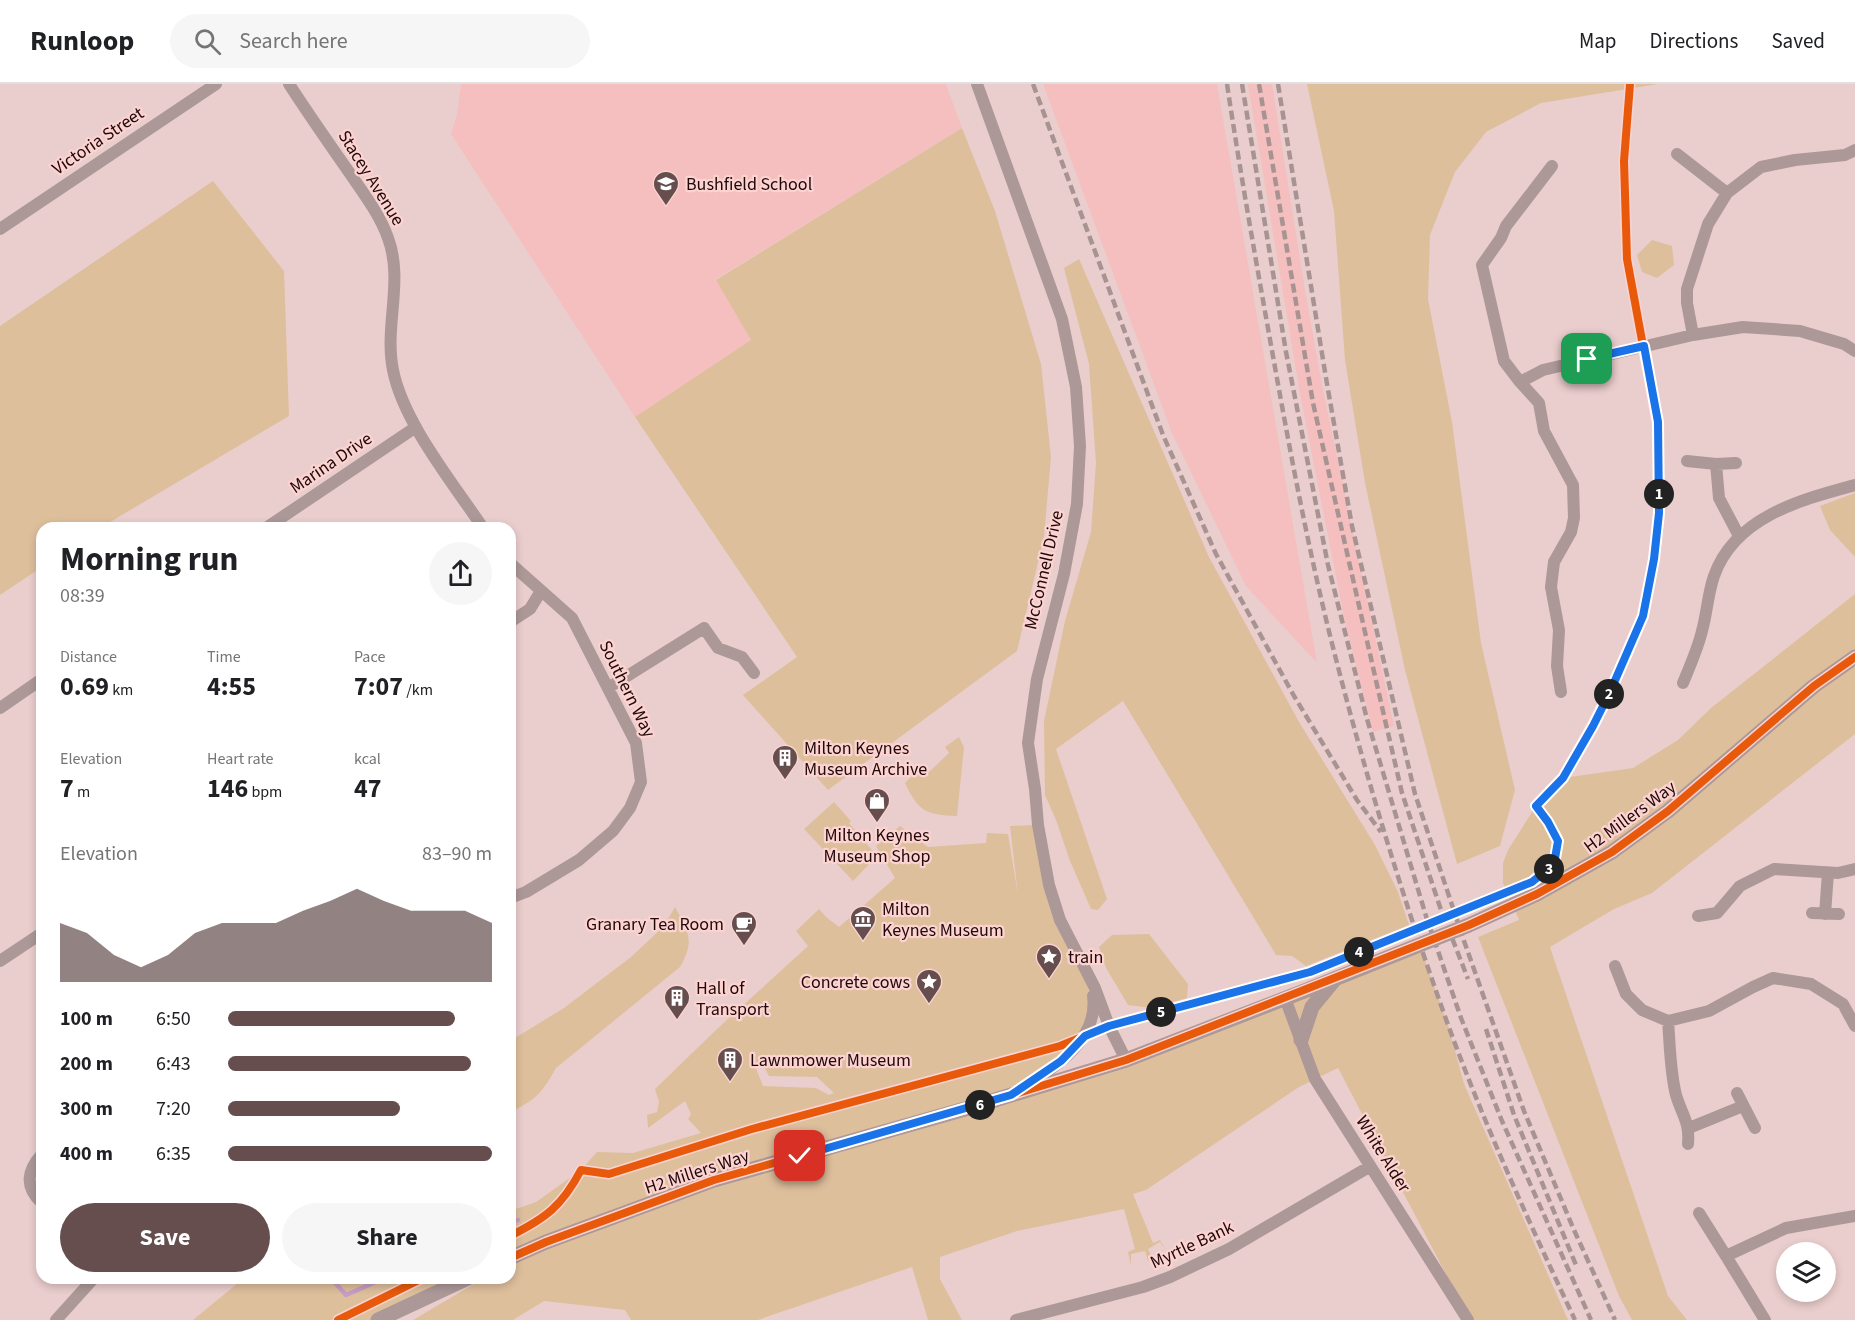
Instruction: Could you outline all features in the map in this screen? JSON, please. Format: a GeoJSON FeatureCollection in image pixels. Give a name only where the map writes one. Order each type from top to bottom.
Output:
{"type":"FeatureCollection","features":[{"type":"Feature","properties":{"kind":"street","name":"Victoria Street"},"geometry":{"type":"LineString","coordinates":[[0,229],[216,84]]}},
{"type":"Feature","properties":{"kind":"street","name":"Stacey Avenue"},"geometry":{"type":"LineString","coordinates":[[289,84],[369,202],[388,238],[396,281],[391,335],[392,369],[402,401],[416,427],[479,522]]}},
{"type":"Feature","properties":{"kind":"street","name":"McConnell Drive"},"geometry":{"type":"LineString","coordinates":[[976,84],[1062,319],[1076,387],[1080,446],[1077,504],[1064,574],[1037,680],[1028,743],[1038,825],[1049,885],[1060,920],[1092,983],[1109,1026],[1126,1060]]}},
{"type":"Feature","properties":{"kind":"street"},"geometry":{"type":"LineString","coordinates":[[1693,334],[1687,290],[1708,224],[1727,193],[1761,167],[1795,160],[1845,155],[1855,150]]}},
{"type":"Feature","properties":{"kind":"street"},"geometry":{"type":"LineString","coordinates":[[1677,154],[1727,193]]}},
{"type":"Feature","properties":{"kind":"street"},"geometry":{"type":"LineString","coordinates":[[1552,166],[1506,226],[1501,238],[1482,266],[1504,361],[1539,403],[1544,430],[1573,485],[1574,518],[1571,532],[1554,562],[1551,587],[1559,630],[1557,666],[1561,692]]}},
{"type":"Feature","properties":{"kind":"street"},"geometry":{"type":"LineString","coordinates":[[1520,382],[1543,370],[1693,334],[1743,327],[1800,331],[1844,344],[1855,351]]}},
{"type":"Feature","properties":{"kind":"street","name":"Marina Drive"},"geometry":{"type":"LineString","coordinates":[[275,522],[416,427]]}},
{"type":"Feature","properties":{"kind":"street"},"geometry":{"type":"LineString","coordinates":[[1687,460],[1716,464],[1736,463]]}},
{"type":"Feature","properties":{"kind":"street"},"geometry":{"type":"LineString","coordinates":[[1716,464],[1719,498],[1739,536]]}},
{"type":"Feature","properties":{"kind":"street"},"geometry":{"type":"LineString","coordinates":[[1683,683],[1702,632],[1713,578],[1720,562],[1739,536],[1769,514],[1808,498],[1855,485]]}},
{"type":"Feature","properties":{"kind":"street"},"geometry":{"type":"LineString","coordinates":[[516,568],[541,591],[530,609],[516,618]]}},
{"type":"Feature","properties":{"kind":"street","name":"Southern Way"},"geometry":{"type":"LineString","coordinates":[[516,896],[579,860],[613,831],[630,808],[641,782],[636,743],[572,618],[541,591]]}},
{"type":"Feature","properties":{"kind":"street"},"geometry":{"type":"LineString","coordinates":[[608,688],[704,628],[718,648],[742,657],[753,673]]}},
{"type":"Feature","properties":{"kind":"street","name":"H2 Millers Way"},"geometry":{"type":"LineString","coordinates":[[516,1255],[714,1180],[1126,1060],[1469,925],[1537,894],[1612,852],[1668,811],[1814,686],[1855,657]]}},
{"type":"Feature","properties":{"kind":"street"},"geometry":{"type":"LineString","coordinates":[[0,708],[36,683]]}},
{"type":"Feature","properties":{"kind":"street"},"geometry":{"type":"LineString","coordinates":[[1698,916],[1717,913],[1740,886],[1774,869],[1828,873],[1855,869]]}},
{"type":"Feature","properties":{"kind":"street"},"geometry":{"type":"LineString","coordinates":[[1826,914],[1828,873]]}},
{"type":"Feature","properties":{"kind":"street"},"geometry":{"type":"LineString","coordinates":[[1812,913],[1839,914]]}},
{"type":"Feature","properties":{"kind":"street"},"geometry":{"type":"LineString","coordinates":[[0,961],[36,937]]}},
{"type":"Feature","properties":{"kind":"street"},"geometry":{"type":"LineString","coordinates":[[1615,966],[1626,994],[1641,1010],[1668,1021],[1709,1011],[1773,978],[1811,984],[1843,1004],[1855,1026]]}},
{"type":"Feature","properties":{"kind":"street"},"geometry":{"type":"LineString","coordinates":[[1301,1040],[1312,1007],[1335,979]]}},
{"type":"Feature","properties":{"kind":"street"},"geometry":{"type":"LineString","coordinates":[[1011,1095],[1061,1061],[1085,1036],[1095,1007],[1092,983]]}},
{"type":"Feature","properties":{"kind":"street","name":"White Alder"},"geometry":{"type":"LineString","coordinates":[[1285,998],[1315,1078],[1463,1318]]}},
{"type":"Feature","properties":{"kind":"street"},"geometry":{"type":"LineString","coordinates":[[1668,1021],[1676,1095],[1689,1128],[1688,1144]]}},
{"type":"Feature","properties":{"kind":"street"},"geometry":{"type":"LineString","coordinates":[[1737,1093],[1755,1128]]}},
{"type":"Feature","properties":{"kind":"street"},"geometry":{"type":"LineString","coordinates":[[1689,1128],[1743,1106]]}},
{"type":"Feature","properties":{"kind":"street"},"geometry":{"type":"LineString","coordinates":[[36,1162],[30,1170],[30,1180],[36,1197]]}},
{"type":"Feature","properties":{"kind":"street","name":"Myrtle Bank"},"geometry":{"type":"LineString","coordinates":[[1016,1320],[1143,1287],[1170,1277],[1228,1249],[1369,1167]]}},
{"type":"Feature","properties":{"kind":"street"},"geometry":{"type":"LineString","coordinates":[[1699,1213],[1765,1320]]}},
{"type":"Feature","properties":{"kind":"street"},"geometry":{"type":"LineString","coordinates":[[1726,1256],[1786,1228],[1854,1219]]}},
{"type":"Feature","properties":{"kind":"street"},"geometry":{"type":"LineString","coordinates":[[56,1320],[89,1284]]}},
{"type":"Feature","properties":{"kind":"street"},"geometry":{"type":"LineString","coordinates":[[378,1320],[455,1284]]}},
{"type":"Feature","properties":{"kind":"shaded area","name":"Bushfield School"},"geometry":{"type":"Polygon","coordinates":[[[461,84],[946,84],[962,128],[716,279],[751,340],[635,417],[451,134],[457,115],[461,84]]]}},
{"type":"Feature","properties":{"kind":"shaded area"},"geometry":{"type":"Polygon","coordinates":[[[1043,84],[1217,84],[1317,663],[1246,586],[1172,433],[1043,84]]]}},
{"type":"Feature","properties":{"kind":"shaded area"},"geometry":{"type":"Polygon","coordinates":[[[1248,84],[1272,84],[1323,390],[1394,726],[1373,732],[1344,617],[1300,394],[1248,84]]]}},
{"type":"Feature","properties":{"kind":"shaded area"},"geometry":{"type":"Polygon","coordinates":[[[1307,84],[1658,84],[1541,103],[1486,132],[1455,172],[1430,235],[1428,299],[1452,422],[1481,643],[1515,790],[1500,846],[1457,864],[1405,670],[1365,483],[1345,360],[1334,211],[1307,84]]]}},
{"type":"Feature","properties":{"kind":"shaded area"},"geometry":{"type":"Polygon","coordinates":[[[962,128],[995,211],[1041,364],[1051,457],[1044,537],[1017,651],[828,790],[743,695],[797,657],[635,417],[751,340],[716,280],[962,128]]]}},
{"type":"Feature","properties":{"kind":"shaded area"},"geometry":{"type":"Polygon","coordinates":[[[213,181],[284,271],[289,416],[110,522],[36,522],[36,571],[0,595],[0,326],[213,181]]]}},
{"type":"Feature","properties":{"kind":"shaded area"},"geometry":{"type":"Polygon","coordinates":[[[1652,240],[1672,246],[1674,265],[1657,278],[1642,272],[1637,255],[1652,240]]]}},
{"type":"Feature","properties":{"kind":"shaded area"},"geometry":{"type":"Polygon","coordinates":[[[1079,259],[1209,557],[1299,722],[1375,845],[1398,892],[1409,925],[1306,966],[1292,956],[1276,955],[1123,701],[1056,749],[1107,899],[1098,910],[1091,909],[1045,795],[1044,721],[1065,621],[1091,532],[1096,463],[1089,364],[1064,268],[1079,259]]]}},
{"type":"Feature","properties":{"kind":"shaded area"},"geometry":{"type":"Polygon","coordinates":[[[1855,493],[1855,557],[1830,530],[1820,506],[1855,493]]]}},
{"type":"Feature","properties":{"kind":"shaded area"},"geometry":{"type":"Polygon","coordinates":[[[1855,594],[1855,734],[1652,893],[1614,909],[1550,947],[1668,1296],[1687,1320],[1632,1320],[1619,1296],[1478,937],[1519,920],[1503,883],[1503,863],[1508,850],[1536,806],[1563,778],[1633,768],[1678,740],[1711,708],[1855,594]]]}},
{"type":"Feature","properties":{"kind":"shaded area"},"geometry":{"type":"Polygon","coordinates":[[[959,737],[964,747],[957,816],[930,813],[914,800],[905,783],[919,769],[928,773],[949,753],[945,747],[959,737]]]}},
{"type":"Feature","properties":{"kind":"shaded area"},"geometry":{"type":"Polygon","coordinates":[[[834,802],[877,856],[853,881],[804,829],[834,802]]]}},
{"type":"Feature","properties":{"kind":"shaded area"},"geometry":{"type":"Polygon","coordinates":[[[1038,825],[1049,885],[1092,983],[1085,1036],[1014,1093],[1420,946],[1448,1025],[1464,1084],[1568,1320],[1470,1320],[1338,1068],[1299,1087],[1146,1190],[1133,1194],[1153,1243],[1160,1240],[1166,1251],[1160,1242],[1148,1249],[1153,1259],[1148,1261],[1145,1251],[1131,1254],[1131,1265],[1128,1252],[1135,1249],[1124,1209],[1017,1231],[940,1257],[940,1279],[962,1320],[928,1320],[912,1267],[758,1320],[631,1320],[625,1310],[544,1301],[513,1320],[413,1320],[474,1284],[516,1284],[516,1209],[536,1202],[581,1170],[597,1152],[633,1153],[701,1133],[688,1119],[691,1114],[685,1101],[648,1128],[647,1115],[657,1112],[659,1102],[655,1089],[808,946],[796,931],[819,909],[839,927],[895,878],[876,846],[900,826],[928,847],[986,843],[987,833],[1008,834],[1018,895],[1010,826],[1038,825]],[[762,1063],[755,1066],[763,1086],[816,1088],[829,1095],[834,1093],[817,1077],[769,1076],[762,1063]]]}},
{"type":"Feature","properties":{"kind":"shaded area"},"geometry":{"type":"Polygon","coordinates":[[[675,907],[687,930],[689,943],[680,967],[556,1068],[542,1090],[526,1104],[516,1109],[516,1037],[564,1008],[631,957],[664,926],[675,907]]]}},
{"type":"Feature","properties":{"kind":"shaded area"},"geometry":{"type":"Polygon","coordinates":[[[1149,934],[1188,984],[1187,998],[1151,1008],[1128,1005],[1106,968],[1099,947],[1112,935],[1149,934]]]}},
{"type":"Feature","properties":{"kind":"shaded area"},"geometry":{"type":"Polygon","coordinates":[[[237,1284],[455,1284],[378,1320],[193,1320],[237,1284]]]}},
{"type":"Feature","properties":{"kind":"waterway"},"geometry":{"type":"LineString","coordinates":[[336,1284],[346,1295],[371,1284]]}},
{"type":"Feature","properties":{"kind":"railway"},"geometry":{"type":"LineString","coordinates":[[1033,84],[1163,435],[1216,554],[1294,696],[1357,800],[1381,832]]}},
{"type":"Feature","properties":{"kind":"railway"},"geometry":{"type":"LineString","coordinates":[[1227,84],[1284,419],[1312,559],[1361,754],[1416,934],[1461,1060],[1508,1172],[1575,1320]]}},
{"type":"Feature","properties":{"kind":"railway"},"geometry":{"type":"LineString","coordinates":[[1242,84],[1286,352],[1328,565],[1367,719],[1426,916],[1461,1018],[1502,1121],[1591,1320]]}},
{"type":"Feature","properties":{"kind":"railway"},"geometry":{"type":"LineString","coordinates":[[1259,84],[1313,403],[1402,793],[1440,907],[1468,979]]}},
{"type":"Feature","properties":{"kind":"railway"},"geometry":{"type":"LineString","coordinates":[[1278,84],[1352,526],[1415,794],[1524,1111],[1615,1320]]}},
{"type":"Feature","properties":{"kind":"railway"},"geometry":{"type":"LineString","coordinates":[[1486,1029],[1514,1115],[1576,1265]]}},
{"type":"Feature","properties":{"kind":"cycle path"},"geometry":{"type":"LineString","coordinates":[[516,1233],[552,1210],[567,1193],[581,1170],[609,1174],[752,1129],[1060,1046],[1109,1026],[1310,972],[1532,882],[1554,864],[1558,841],[1536,806],[1563,778],[1610,692],[1643,616],[1654,559],[1659,513],[1657,422],[1627,259],[1624,161],[1630,84]]}},
{"type":"Feature","properties":{"kind":"cycle path"},"geometry":{"type":"LineString","coordinates":[[516,1255],[714,1180],[972,1107],[1126,1060],[1469,925],[1537,894],[1612,852],[1668,811],[1814,686],[1855,657]]}},
{"type":"Feature","properties":{"kind":"cycle path"},"geometry":{"type":"LineString","coordinates":[[338,1320],[411,1284]]}},
{"type":"Feature","properties":{"kind":"place","name":"Bushfield School"},"geometry":{"type":"Point","coordinates":[666,207]}},
{"type":"Feature","properties":{"kind":"place","name":"Milton Keynes Museum Archive"},"geometry":{"type":"Point","coordinates":[785,781]}},
{"type":"Feature","properties":{"kind":"place","name":"Milton Keynes Museum Shop"},"geometry":{"type":"Point","coordinates":[877,824]}},
{"type":"Feature","properties":{"kind":"place","name":"Milton Keynes Museum"},"geometry":{"type":"Point","coordinates":[863,942]}},
{"type":"Feature","properties":{"kind":"place","name":"Granary Tea Room"},"geometry":{"type":"Point","coordinates":[744,947]}},
{"type":"Feature","properties":{"kind":"place","name":"train"},"geometry":{"type":"Point","coordinates":[1049,980]}},
{"type":"Feature","properties":{"kind":"place","name":"Concrete cows"},"geometry":{"type":"Point","coordinates":[929,1005]}},
{"type":"Feature","properties":{"kind":"place","name":"Hall of Transport"},"geometry":{"type":"Point","coordinates":[677,1021]}},
{"type":"Feature","properties":{"kind":"place","name":"Lawnmower Museum"},"geometry":{"type":"Point","coordinates":[730,1083]}},
{"type":"Feature","properties":{"kind":"route"},"geometry":{"type":"LineString","coordinates":[[800,1156],[1011,1095],[1061,1061],[1085,1036],[1109,1026],[1310,972],[1532,882],[1554,864],[1558,841],[1536,806],[1563,778],[1593,726],[1643,616],[1654,559],[1659,513],[1658,422],[1644,346],[1587,359]]}}]}
